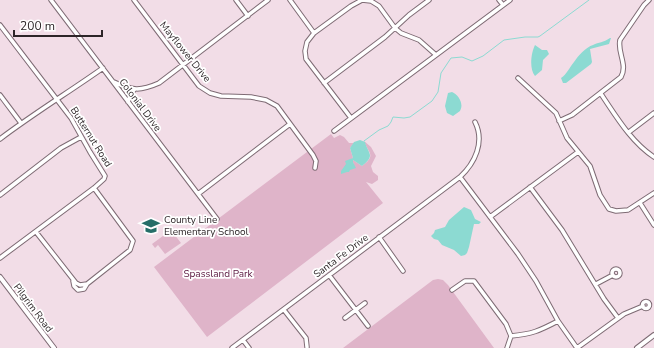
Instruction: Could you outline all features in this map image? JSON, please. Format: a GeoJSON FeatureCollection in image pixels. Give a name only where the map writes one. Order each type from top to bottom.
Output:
{"type":"FeatureCollection","features":[{"type":"Feature","properties":{"kind":"street","name":"Colonial Drive"},"geometry":{"type":"LineString","coordinates":[[51,0],[217,219]]}},
{"type":"Feature","properties":{"kind":"street","name":"Mayflower Drive"},"geometry":{"type":"LineString","coordinates":[[134,0],[199,86],[210,93],[221,96],[251,97],[266,100],[277,106],[314,157],[316,161],[315,168]]}},
{"type":"Feature","properties":{"kind":"street"},"geometry":{"type":"LineString","coordinates":[[236,0],[248,16]]}},
{"type":"Feature","properties":{"kind":"street"},"geometry":{"type":"LineString","coordinates":[[113,82],[128,89],[148,88],[159,83],[268,0]]}},
{"type":"Feature","properties":{"kind":"street"},"geometry":{"type":"LineString","coordinates":[[290,0],[314,33]]}},
{"type":"Feature","properties":{"kind":"street"},"geometry":{"type":"LineString","coordinates":[[351,118],[306,59],[305,51],[307,42],[314,33],[351,6],[362,0],[371,1],[379,6],[395,28],[401,33],[419,40],[436,55]]}},
{"type":"Feature","properties":{"kind":"street"},"geometry":{"type":"LineString","coordinates":[[324,83],[385,37],[429,0]]}},
{"type":"Feature","properties":{"kind":"street"},"geometry":{"type":"LineString","coordinates":[[499,0],[503,5]]}},
{"type":"Feature","properties":{"kind":"street"},"geometry":{"type":"LineString","coordinates":[[334,131],[510,0]]}},
{"type":"Feature","properties":{"kind":"street"},"geometry":{"type":"LineString","coordinates":[[560,121],[572,115],[621,77],[624,70],[619,45],[620,40],[649,0]]}},
{"type":"Feature","properties":{"kind":"street","name":"Butternut Road"},"geometry":{"type":"LineString","coordinates":[[0,25],[71,118],[105,176],[104,179],[94,188]]}},
{"type":"Feature","properties":{"kind":"street"},"geometry":{"type":"LineString","coordinates":[[0,139],[21,123],[103,68]]}},
{"type":"Feature","properties":{"kind":"street"},"geometry":{"type":"LineString","coordinates":[[518,78],[554,110],[567,138],[590,166],[600,195],[609,209],[616,211],[628,210],[640,204],[654,193]]}},
{"type":"Feature","properties":{"kind":"street"},"geometry":{"type":"LineString","coordinates":[[128,102],[134,89]]}},
{"type":"Feature","properties":{"kind":"street"},"geometry":{"type":"LineString","coordinates":[[601,94],[644,151],[654,157]]}},
{"type":"Feature","properties":{"kind":"street"},"geometry":{"type":"LineString","coordinates":[[0,95],[21,123]]}},
{"type":"Feature","properties":{"kind":"street"},"geometry":{"type":"LineString","coordinates":[[629,132],[654,113]]}},
{"type":"Feature","properties":{"kind":"street","name":"Santa Fe Drive"},"geometry":{"type":"LineString","coordinates":[[232,348],[460,177],[474,161],[478,150],[479,130],[476,122]]}},
{"type":"Feature","properties":{"kind":"street"},"geometry":{"type":"LineString","coordinates":[[198,194],[290,124]]}},
{"type":"Feature","properties":{"kind":"street"},"geometry":{"type":"LineString","coordinates":[[0,195],[61,148],[81,137]]}},
{"type":"Feature","properties":{"kind":"street"},"geometry":{"type":"LineString","coordinates":[[490,217],[578,152]]}},
{"type":"Feature","properties":{"kind":"street"},"geometry":{"type":"LineString","coordinates":[[460,177],[536,280],[558,321],[577,348],[630,310],[643,306]]}},
{"type":"Feature","properties":{"kind":"street"},"geometry":{"type":"LineString","coordinates":[[530,187],[562,230],[604,299],[618,318]]}},
{"type":"Feature","properties":{"kind":"street"},"geometry":{"type":"LineString","coordinates":[[0,258],[94,188],[133,241],[130,250],[87,284],[80,285],[73,281],[36,232]]}},
{"type":"Feature","properties":{"kind":"street"},"geometry":{"type":"LineString","coordinates":[[640,204],[654,225]]}},
{"type":"Feature","properties":{"kind":"street"},"geometry":{"type":"LineString","coordinates":[[379,237],[403,271]]}},
{"type":"Feature","properties":{"kind":"street"},"geometry":{"type":"LineString","coordinates":[[329,275],[368,326]]}},
{"type":"Feature","properties":{"kind":"street"},"geometry":{"type":"LineString","coordinates":[[596,284],[613,275]]}},
{"type":"Feature","properties":{"kind":"street","name":"Pilgrim Road"},"geometry":{"type":"LineString","coordinates":[[0,277],[54,348]]}},
{"type":"Feature","properties":{"kind":"street"},"geometry":{"type":"LineString","coordinates":[[452,290],[465,281],[474,281],[506,324],[511,336],[507,348]]}},
{"type":"Feature","properties":{"kind":"street"},"geometry":{"type":"LineString","coordinates":[[345,318],[365,303]]}},
{"type":"Feature","properties":{"kind":"street"},"geometry":{"type":"LineString","coordinates":[[284,310],[306,338],[307,347]]}},
{"type":"Feature","properties":{"kind":"street"},"geometry":{"type":"LineString","coordinates":[[511,336],[540,331],[558,321]]}},
{"type":"Feature","properties":{"kind":"street"},"geometry":{"type":"LineString","coordinates":[[637,348],[654,335]]}},
{"type":"Feature","properties":{"kind":"street"},"geometry":{"type":"LineString","coordinates":[[243,340],[249,348]]}},
{"type":"Feature","properties":{"kind":"green space","name":"Spassland Park"},"geometry":{"type":"Polygon","coordinates":[[[331,134],[334,138],[340,135],[349,143],[354,143],[350,148],[353,158],[350,159],[354,165],[353,160],[362,166],[369,159],[370,154],[364,141],[371,147],[376,156],[371,166],[373,172],[378,176],[378,180],[372,184],[366,182],[383,203],[207,337],[154,267],[331,134]]]}},
{"type":"Feature","properties":{"kind":"green space"},"geometry":{"type":"Polygon","coordinates":[[[171,230],[181,243],[165,254],[158,245],[155,248],[152,244],[171,230]]]}},
{"type":"Feature","properties":{"kind":"green space"},"geometry":{"type":"Polygon","coordinates":[[[433,280],[443,280],[448,285],[494,348],[343,348],[433,280]]]}},
{"type":"Feature","properties":{"kind":"shaded area"},"geometry":{"type":"Polygon","coordinates":[[[610,38],[609,44],[590,49],[591,64],[566,83],[563,83],[561,78],[582,52],[590,46],[610,38]]]}},
{"type":"Feature","properties":{"kind":"shaded area"},"geometry":{"type":"Polygon","coordinates":[[[535,45],[542,50],[547,50],[549,54],[543,60],[542,70],[535,76],[531,61],[532,52],[535,45]]]}},
{"type":"Feature","properties":{"kind":"shaded area"},"geometry":{"type":"Polygon","coordinates":[[[452,92],[459,97],[461,103],[460,111],[453,116],[447,113],[445,106],[448,93],[452,92]]]}},
{"type":"Feature","properties":{"kind":"shaded area"},"geometry":{"type":"Polygon","coordinates":[[[360,140],[365,142],[370,154],[369,159],[362,166],[353,160],[356,168],[341,174],[341,171],[346,164],[345,161],[353,158],[350,148],[354,142],[360,140]]]}},
{"type":"Feature","properties":{"kind":"shaded area"},"geometry":{"type":"Polygon","coordinates":[[[464,207],[471,210],[475,219],[481,222],[479,224],[474,224],[467,253],[461,256],[454,250],[442,245],[438,240],[431,236],[435,230],[445,227],[449,220],[464,207]]]}},
{"type":"Feature","properties":{"kind":"waterway"},"geometry":{"type":"LineString","coordinates":[[364,141],[379,130],[388,126],[393,117],[410,117],[432,101],[438,92],[441,73],[451,58],[462,57],[472,61],[483,56],[504,40],[538,37],[589,0]]}},
{"type":"Feature","properties":{"kind":"place","name":"County Line Elementary School"},"geometry":{"type":"Point","coordinates":[151,226]}}]}
